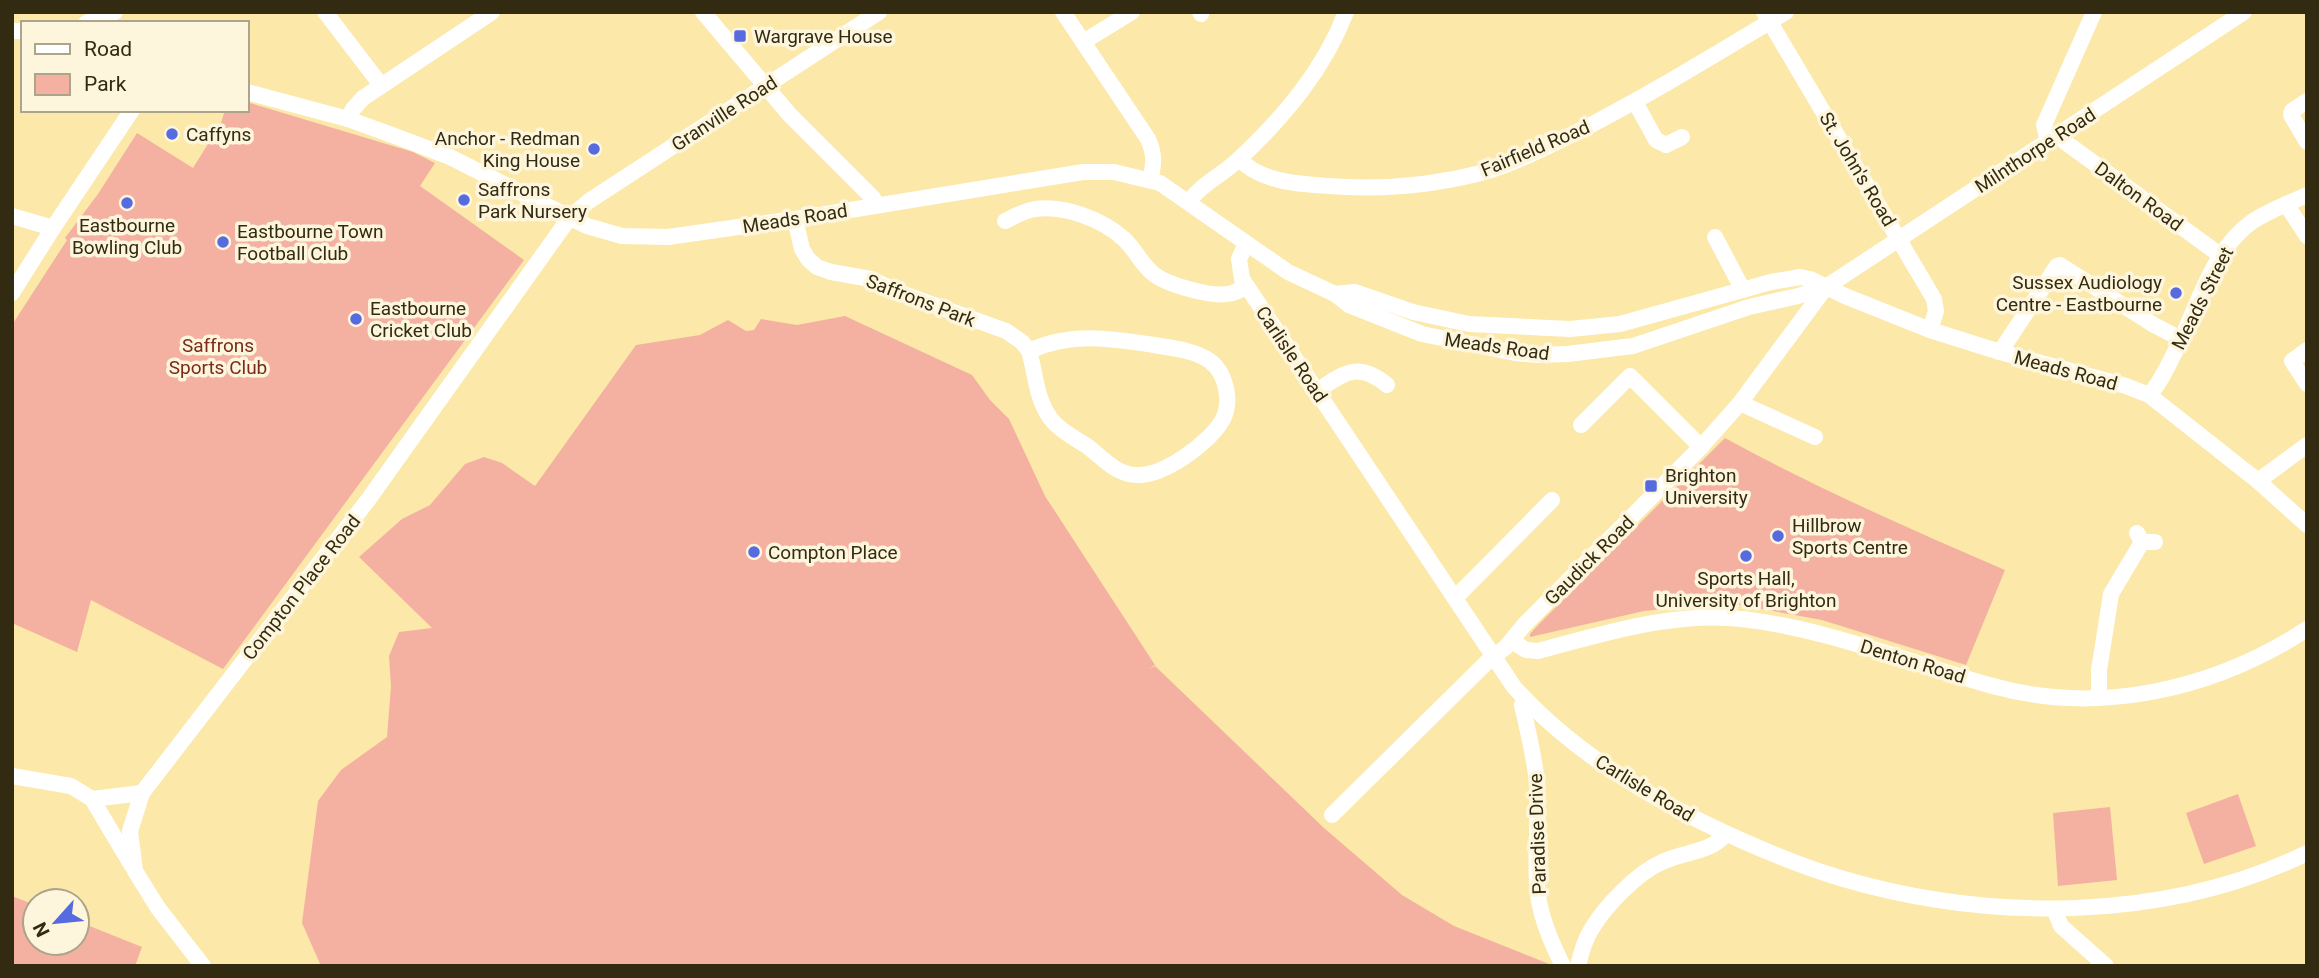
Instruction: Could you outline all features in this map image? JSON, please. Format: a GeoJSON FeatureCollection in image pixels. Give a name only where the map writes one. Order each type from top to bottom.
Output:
{"type":"FeatureCollection","features":[{"type":"Feature","properties":{"kind":"street"},"geometry":{"type":"LineString","coordinates":[[325,12],[381,85]]}},
{"type":"Feature","properties":{"kind":"street"},"geometry":{"type":"LineString","coordinates":[[348,119],[353,108],[381,85],[492,12]]}},
{"type":"Feature","properties":{"kind":"street"},"geometry":{"type":"LineString","coordinates":[[703,12],[765,86],[816,142],[873,198],[876,205]]}},
{"type":"Feature","properties":{"kind":"street","name":"Granville Road"},"geometry":{"type":"LineString","coordinates":[[570,217],[599,194],[879,12]]}},
{"type":"Feature","properties":{"kind":"street"},"geometry":{"type":"LineString","coordinates":[[1063,12],[1148,139],[1153,149],[1154,161],[1150,180]]}},
{"type":"Feature","properties":{"kind":"street"},"geometry":{"type":"LineString","coordinates":[[1083,42],[1132,12]]}},
{"type":"Feature","properties":{"kind":"street"},"geometry":{"type":"LineString","coordinates":[[1189,202],[1202,187],[1239,159],[1272,128],[1318,66],[1346,12]]}},
{"type":"Feature","properties":{"kind":"street","name":"Fairfield Road"},"geometry":{"type":"LineString","coordinates":[[1239,159],[1252,171],[1267,178],[1317,186],[1368,189],[1405,187],[1483,172],[1552,145],[1635,102],[1767,17],[1786,12]]}},
{"type":"Feature","properties":{"kind":"street"},"geometry":{"type":"LineString","coordinates":[[2054,138],[2044,125],[2094,12]]}},
{"type":"Feature","properties":{"kind":"street","name":"Milnthorpe Road"},"geometry":{"type":"LineString","coordinates":[[1826,287],[2244,12]]}},
{"type":"Feature","properties":{"kind":"street"},"geometry":{"type":"LineString","coordinates":[[92,21],[111,15]]}},
{"type":"Feature","properties":{"kind":"street","name":"St. John's Road"},"geometry":{"type":"LineString","coordinates":[[1767,17],[1934,299],[1936,311],[1930,330]]}},
{"type":"Feature","properties":{"kind":"street","name":"Meads Road"},"geometry":{"type":"LineString","coordinates":[[248,92],[348,119],[450,157],[587,226],[622,236],[668,237],[1083,172],[1114,172],[1150,180],[1174,191],[1288,272],[1335,294],[1349,305],[1422,334],[1468,345],[1536,355],[1633,346],[1749,307],[1826,287]]}},
{"type":"Feature","properties":{"kind":"street"},"geometry":{"type":"LineString","coordinates":[[2307,101],[2292,111],[2291,115],[2307,142]]}},
{"type":"Feature","properties":{"kind":"street"},"geometry":{"type":"LineString","coordinates":[[1635,102],[1656,140],[1666,145],[1682,137]]}},
{"type":"Feature","properties":{"kind":"street"},"geometry":{"type":"LineString","coordinates":[[12,293],[52,228],[131,112]]}},
{"type":"Feature","properties":{"kind":"street","name":"Dalton Road"},"geometry":{"type":"LineString","coordinates":[[2054,138],[2065,142],[2220,255]]}},
{"type":"Feature","properties":{"kind":"street","name":"Meads Street"},"geometry":{"type":"LineString","coordinates":[[2149,395],[2155,389],[2181,339],[2220,255],[2242,229],[2268,212],[2307,195]]}},
{"type":"Feature","properties":{"kind":"street"},"geometry":{"type":"LineString","coordinates":[[2286,204],[2307,236]]}},
{"type":"Feature","properties":{"kind":"street"},"geometry":{"type":"LineString","coordinates":[[1005,221],[1021,212],[1034,209],[1064,211],[1109,228],[1124,239],[1155,275],[1167,282],[1219,295],[1230,294],[1246,286]]}},
{"type":"Feature","properties":{"kind":"street"},"geometry":{"type":"LineString","coordinates":[[12,216],[52,228]]}},
{"type":"Feature","properties":{"kind":"street","name":"Compton Place Road"},"geometry":{"type":"LineString","coordinates":[[203,966],[158,908],[135,871],[130,831],[142,793],[368,500],[570,217]]}},
{"type":"Feature","properties":{"kind":"street","name":"Saffrons Park"},"geometry":{"type":"LineString","coordinates":[[795,219],[802,249],[817,267],[871,279],[898,292],[1006,331],[1022,341],[1029,351]]}},
{"type":"Feature","properties":{"kind":"street"},"geometry":{"type":"LineString","coordinates":[[1715,237],[1743,290]]}},
{"type":"Feature","properties":{"kind":"street","name":"Carlisle Road"},"geometry":{"type":"LineString","coordinates":[[1246,244],[1239,267],[1241,279],[1514,687],[1568,738],[1622,778],[1659,801],[1726,834],[1834,876],[1913,896],[2017,908],[2054,909],[2151,901],[2204,891],[2254,877],[2307,853]]}},
{"type":"Feature","properties":{"kind":"street"},"geometry":{"type":"LineString","coordinates":[[2000,352],[2060,265],[2181,339]]}},
{"type":"Feature","properties":{"kind":"street","name":"Meads Road"},"geometry":{"type":"LineString","coordinates":[[1335,294],[1355,292],[1413,312],[1469,324],[1551,330],[1620,324],[1771,282],[1800,277],[1810,279],[1930,330],[2149,395],[2258,481],[2307,525]]}},
{"type":"Feature","properties":{"kind":"street","name":"Gaudick Road"},"geometry":{"type":"LineString","coordinates":[[1332,816],[1512,641],[1524,625],[1701,447],[1740,403],[1826,287]]}},
{"type":"Feature","properties":{"kind":"street"},"geometry":{"type":"LineString","coordinates":[[1092,338],[1189,352],[1207,359],[1218,370],[1227,395],[1225,414],[1215,430],[1165,468],[1143,475],[1125,473],[1109,465],[1051,420],[1042,403],[1029,351],[1050,342],[1092,338]]}},
{"type":"Feature","properties":{"kind":"street"},"geometry":{"type":"LineString","coordinates":[[2307,351],[2292,361],[2307,384]]}},
{"type":"Feature","properties":{"kind":"street"},"geometry":{"type":"LineString","coordinates":[[1317,391],[1338,377],[1357,371],[1368,373],[1387,385]]}},
{"type":"Feature","properties":{"kind":"street"},"geometry":{"type":"LineString","coordinates":[[1581,425],[1630,376],[1701,447]]}},
{"type":"Feature","properties":{"kind":"street"},"geometry":{"type":"LineString","coordinates":[[1740,403],[1815,437]]}},
{"type":"Feature","properties":{"kind":"street"},"geometry":{"type":"LineString","coordinates":[[2258,481],[2307,445]]}},
{"type":"Feature","properties":{"kind":"street"},"geometry":{"type":"LineString","coordinates":[[1455,598],[1552,500]]}},
{"type":"Feature","properties":{"kind":"street"},"geometry":{"type":"LineString","coordinates":[[2099,697],[2099,670],[2112,594],[2145,539]]}},
{"type":"Feature","properties":{"kind":"street","name":"Denton Road"},"geometry":{"type":"LineString","coordinates":[[1512,641],[1526,650],[1538,651],[1639,626],[1704,618],[1739,618],[1827,634],[1995,687],[2034,694],[2099,697],[2153,693],[2211,676],[2268,653],[2307,629]]}},
{"type":"Feature","properties":{"kind":"street","name":"Paradise Drive"},"geometry":{"type":"LineString","coordinates":[[1524,698],[1522,705],[1536,781],[1538,895],[1545,925],[1563,966]]}},
{"type":"Feature","properties":{"kind":"street"},"geometry":{"type":"LineString","coordinates":[[12,776],[71,786],[92,799],[135,871]]}},
{"type":"Feature","properties":{"kind":"street"},"geometry":{"type":"LineString","coordinates":[[92,799],[142,793]]}},
{"type":"Feature","properties":{"kind":"street"},"geometry":{"type":"LineString","coordinates":[[1578,966],[1590,931],[1629,886],[1663,861],[1706,849],[1715,845],[1726,834]]}},
{"type":"Feature","properties":{"kind":"street"},"geometry":{"type":"LineString","coordinates":[[2054,909],[2061,926],[2106,966]]}},
{"type":"Feature","properties":{"kind":"green space","name":"Saffrons Sports Club"},"geometry":{"type":"Polygon","coordinates":[[[248,104],[413,152],[435,163],[420,186],[524,260],[223,669],[91,600],[77,652],[12,623],[12,325],[67,240],[65,238],[98,194],[137,133],[193,168],[221,123],[224,112],[248,112],[248,104]]]}},
{"type":"Feature","properties":{"kind":"green space"},"geometry":{"type":"Polygon","coordinates":[[[845,316],[972,375],[990,400],[1009,419],[1045,496],[1155,665],[1148,669],[1155,666],[1324,828],[1402,895],[1454,926],[1554,966],[321,966],[302,923],[318,801],[341,770],[387,737],[391,686],[389,656],[399,632],[432,628],[359,557],[402,519],[430,505],[465,464],[484,457],[502,463],[535,486],[636,345],[700,335],[728,320],[746,331],[754,330],[761,319],[797,325],[845,316]]]}},
{"type":"Feature","properties":{"kind":"green space","name":"Hillbrow Sports Centre"},"geometry":{"type":"Polygon","coordinates":[[[1725,438],[1829,491],[2005,570],[1966,665],[1822,620],[1740,605],[1644,611],[1530,637],[1539,624],[1725,438]]]}},
{"type":"Feature","properties":{"kind":"green space"},"geometry":{"type":"Polygon","coordinates":[[[2238,794],[2256,846],[2204,864],[2186,813],[2238,794]]]}},
{"type":"Feature","properties":{"kind":"green space"},"geometry":{"type":"Polygon","coordinates":[[[2110,807],[2117,880],[2058,886],[2053,813],[2110,807]]]}},
{"type":"Feature","properties":{"kind":"green space"},"geometry":{"type":"Polygon","coordinates":[[[12,896],[21,900],[21,957],[91,957],[91,927],[142,947],[135,966],[12,966],[12,896]]]}},
{"type":"Feature","properties":{"kind":"place","name":"Wargrave House"},"geometry":{"type":"Point","coordinates":[740,36]}},
{"type":"Feature","properties":{"kind":"place","name":"Caffyns"},"geometry":{"type":"Point","coordinates":[172,134]}},
{"type":"Feature","properties":{"kind":"place","name":"Anchor - Redman King House"},"geometry":{"type":"Point","coordinates":[594,149]}},
{"type":"Feature","properties":{"kind":"place","name":"Saffrons Park Nursery"},"geometry":{"type":"Point","coordinates":[464,200]}},
{"type":"Feature","properties":{"kind":"place","name":"Eastbourne Bowling Club"},"geometry":{"type":"Point","coordinates":[127,203]}},
{"type":"Feature","properties":{"kind":"place","name":"Eastbourne Town Football Club"},"geometry":{"type":"Point","coordinates":[223,242]}},
{"type":"Feature","properties":{"kind":"place","name":"Sussex Audiology Centre - Eastbourne"},"geometry":{"type":"Point","coordinates":[2176,293]}},
{"type":"Feature","properties":{"kind":"place","name":"Eastbourne Cricket Club"},"geometry":{"type":"Point","coordinates":[356,319]}},
{"type":"Feature","properties":{"kind":"place","name":"Brighton University"},"geometry":{"type":"Point","coordinates":[1651,486]}},
{"type":"Feature","properties":{"kind":"place","name":"Hillbrow Sports Centre"},"geometry":{"type":"Point","coordinates":[1778,536]}},
{"type":"Feature","properties":{"kind":"place","name":"Compton Place"},"geometry":{"type":"Point","coordinates":[754,552]}},
{"type":"Feature","properties":{"kind":"place","name":"Sports Hall, University of Brighton"},"geometry":{"type":"Point","coordinates":[1746,556]}}]}
